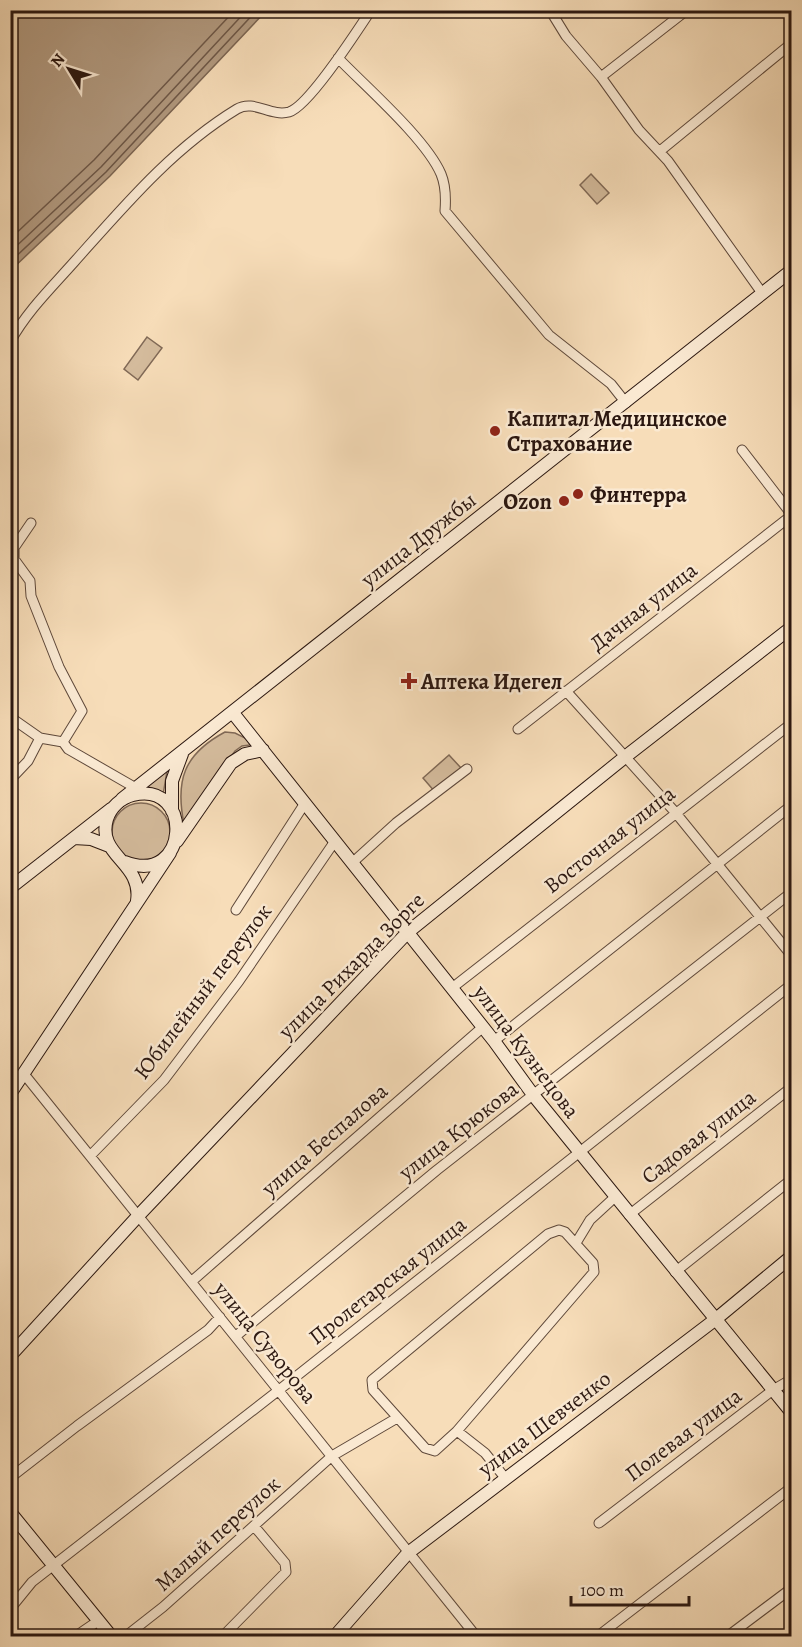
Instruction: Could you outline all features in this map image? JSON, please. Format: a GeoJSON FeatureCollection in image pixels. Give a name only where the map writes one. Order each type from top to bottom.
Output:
{"type":"FeatureCollection","features":[{"type":"Feature","properties":{"kind":"street"},"geometry":{"type":"LineString","coordinates":[[10,342],[31,310],[126,204],[187,146],[244,106],[251,105],[273,114],[296,109],[338,58],[371,10]]}},
{"type":"Feature","properties":{"kind":"street"},"geometry":{"type":"LineString","coordinates":[[601,77],[687,10]]}},
{"type":"Feature","properties":{"kind":"street"},"geometry":{"type":"LineString","coordinates":[[551,12],[566,36],[601,77],[639,130],[660,151],[762,293]]}},
{"type":"Feature","properties":{"kind":"street"},"geometry":{"type":"LineString","coordinates":[[660,151],[792,43]]}},
{"type":"Feature","properties":{"kind":"street"},"geometry":{"type":"LineString","coordinates":[[338,58],[433,159],[446,191],[445,211],[549,335],[611,384],[626,403]]}},
{"type":"Feature","properties":{"kind":"street","name":"улица Дружбы"},"geometry":{"type":"LineString","coordinates":[[141,791],[183,751],[792,270]]}},
{"type":"Feature","properties":{"kind":"street"},"geometry":{"type":"LineString","coordinates":[[742,450],[791,515]]}},
{"type":"Feature","properties":{"kind":"street","name":"Дачная улица"},"geometry":{"type":"LineString","coordinates":[[518,729],[791,515]]}},
{"type":"Feature","properties":{"kind":"street"},"geometry":{"type":"LineString","coordinates":[[31,523],[14,548],[14,559],[30,581],[31,596],[58,667],[82,711],[63,742]]}},
{"type":"Feature","properties":{"kind":"street","name":"улица Рихарда Зорге"},"geometry":{"type":"LineString","coordinates":[[10,1356],[139,1215],[408,932],[625,757],[792,627]]}},
{"type":"Feature","properties":{"kind":"street"},"geometry":{"type":"LineString","coordinates":[[566,691],[675,812],[792,956]]}},
{"type":"Feature","properties":{"kind":"street","name":"улица Кузнецова"},"geometry":{"type":"LineString","coordinates":[[233,712],[494,1041],[534,1096],[792,1413]]}},
{"type":"Feature","properties":{"kind":"street"},"geometry":{"type":"LineString","coordinates":[[10,717],[40,738],[63,742],[68,749],[141,791],[162,800],[172,811],[178,826],[172,848],[149,865],[125,862]]}},
{"type":"Feature","properties":{"kind":"street","name":"Восточная улица"},"geometry":{"type":"LineString","coordinates":[[452,988],[792,723]]}},
{"type":"Feature","properties":{"kind":"street"},"geometry":{"type":"LineString","coordinates":[[10,780],[28,761],[40,738]]}},
{"type":"Feature","properties":{"kind":"street"},"geometry":{"type":"LineString","coordinates":[[10,1095],[136,902],[231,763],[245,754],[263,750]]}},
{"type":"Feature","properties":{"kind":"street"},"geometry":{"type":"LineString","coordinates":[[172,811],[172,781],[183,751]]}},
{"type":"Feature","properties":{"kind":"street"},"geometry":{"type":"LineString","coordinates":[[352,863],[396,823],[467,769]]}},
{"type":"Feature","properties":{"kind":"street"},"geometry":{"type":"LineString","coordinates":[[10,888],[118,803],[141,791]]}},
{"type":"Feature","properties":{"kind":"street"},"geometry":{"type":"LineString","coordinates":[[109,846],[106,826],[118,803]]}},
{"type":"Feature","properties":{"kind":"street"},"geometry":{"type":"LineString","coordinates":[[236,910],[305,803]]}},
{"type":"Feature","properties":{"kind":"street"},"geometry":{"type":"LineString","coordinates":[[494,1041],[715,863],[792,805]]}},
{"type":"Feature","properties":{"kind":"street"},"geometry":{"type":"LineString","coordinates":[[74,838],[91,838],[109,846],[125,862],[137,886],[136,902]]}},
{"type":"Feature","properties":{"kind":"street","name":"Юбилейный переулок"},"geometry":{"type":"LineString","coordinates":[[90,1156],[164,1080],[239,981],[334,841]]}},
{"type":"Feature","properties":{"kind":"street","name":"улица Крюкова"},"geometry":{"type":"LineString","coordinates":[[236,1336],[437,1170],[792,892]]}},
{"type":"Feature","properties":{"kind":"street","name":"Пролетарская улица"},"geometry":{"type":"LineString","coordinates":[[10,1609],[32,1582],[279,1390],[792,984]]}},
{"type":"Feature","properties":{"kind":"street","name":"улица Беспалова"},"geometry":{"type":"LineString","coordinates":[[192,1281],[483,1027]]}},
{"type":"Feature","properties":{"kind":"street","name":"улица Суворова"},"geometry":{"type":"LineString","coordinates":[[24,1074],[476,1636]]}},
{"type":"Feature","properties":{"kind":"street","name":"Садовая улица"},"geometry":{"type":"LineString","coordinates":[[629,1215],[792,1087]]}},
{"type":"Feature","properties":{"kind":"street"},"geometry":{"type":"LineString","coordinates":[[675,1272],[792,1179]]}},
{"type":"Feature","properties":{"kind":"street"},"geometry":{"type":"LineString","coordinates":[[576,1243],[590,1220],[615,1197]]}},
{"type":"Feature","properties":{"kind":"street"},"geometry":{"type":"LineString","coordinates":[[559,1230],[565,1232],[576,1243],[593,1263],[594,1272],[457,1431],[440,1448],[429,1450],[373,1390],[372,1380],[375,1375],[548,1234],[559,1230]]}},
{"type":"Feature","properties":{"kind":"street","name":"улица Шевченко"},"geometry":{"type":"LineString","coordinates":[[335,1636],[408,1553],[716,1319],[792,1256]]}},
{"type":"Feature","properties":{"kind":"street"},"geometry":{"type":"LineString","coordinates":[[10,1478],[208,1330],[220,1317]]}},
{"type":"Feature","properties":{"kind":"street","name":"Полевая улица"},"geometry":{"type":"LineString","coordinates":[[599,1523],[773,1390],[792,1379]]}},
{"type":"Feature","properties":{"kind":"street","name":"Малый переулок"},"geometry":{"type":"LineString","coordinates":[[126,1636],[332,1456],[397,1418]]}},
{"type":"Feature","properties":{"kind":"street"},"geometry":{"type":"LineString","coordinates":[[457,1431],[485,1454],[506,1479]]}},
{"type":"Feature","properties":{"kind":"street"},"geometry":{"type":"LineString","coordinates":[[598,1636],[792,1487]]}},
{"type":"Feature","properties":{"kind":"street"},"geometry":{"type":"LineString","coordinates":[[10,1512],[111,1636]]}},
{"type":"Feature","properties":{"kind":"street"},"geometry":{"type":"LineString","coordinates":[[223,1636],[286,1572],[285,1563],[254,1526]]}},
{"type":"Feature","properties":{"kind":"street"},"geometry":{"type":"LineString","coordinates":[[728,1636],[792,1588]]}},
{"type":"Feature","properties":{"kind":"street"},"geometry":{"type":"LineString","coordinates":[[76,1636],[98,1621]]}},
{"type":"Feature","properties":{"kind":"shaded area"},"geometry":{"type":"Polygon","coordinates":[[[591,174],[609,193],[597,204],[580,185],[591,174]]]}},
{"type":"Feature","properties":{"kind":"shaded area"},"geometry":{"type":"Polygon","coordinates":[[[147,337],[162,348],[138,380],[124,369],[147,337]]]}},
{"type":"Feature","properties":{"kind":"shaded area"},"geometry":{"type":"Polygon","coordinates":[[[225,732],[235,733],[257,744],[242,746],[235,751],[184,824],[181,794],[186,770],[200,749],[225,732]]]}},
{"type":"Feature","properties":{"kind":"shaded area"},"geometry":{"type":"Polygon","coordinates":[[[449,755],[461,768],[435,792],[423,778],[449,755]]]}},
{"type":"Feature","properties":{"kind":"shaded area"},"geometry":{"type":"Polygon","coordinates":[[[167,771],[163,795],[147,786],[167,771]]]}},
{"type":"Feature","properties":{"kind":"shaded area"},"geometry":{"type":"Polygon","coordinates":[[[135,803],[147,803],[162,811],[170,826],[170,838],[162,853],[147,861],[135,861],[120,853],[112,838],[112,826],[120,811],[135,803]]]}},
{"type":"Feature","properties":{"kind":"water"},"geometry":{"type":"Polygon","coordinates":[[[11,10],[266,11],[110,176],[11,270],[11,10]]]}},
{"type":"Feature","properties":{"kind":"place","name":"Капитал Медицинское Страхование"},"geometry":{"type":"Point","coordinates":[495,431]}},
{"type":"Feature","properties":{"kind":"place","name":"Финтерра"},"geometry":{"type":"Point","coordinates":[578,494]}},
{"type":"Feature","properties":{"kind":"place","name":"Ozon"},"geometry":{"type":"Point","coordinates":[564,501]}},
{"type":"Feature","properties":{"kind":"place","name":"Аптека Идегел"},"geometry":{"type":"Point","coordinates":[409,681]}}]}
